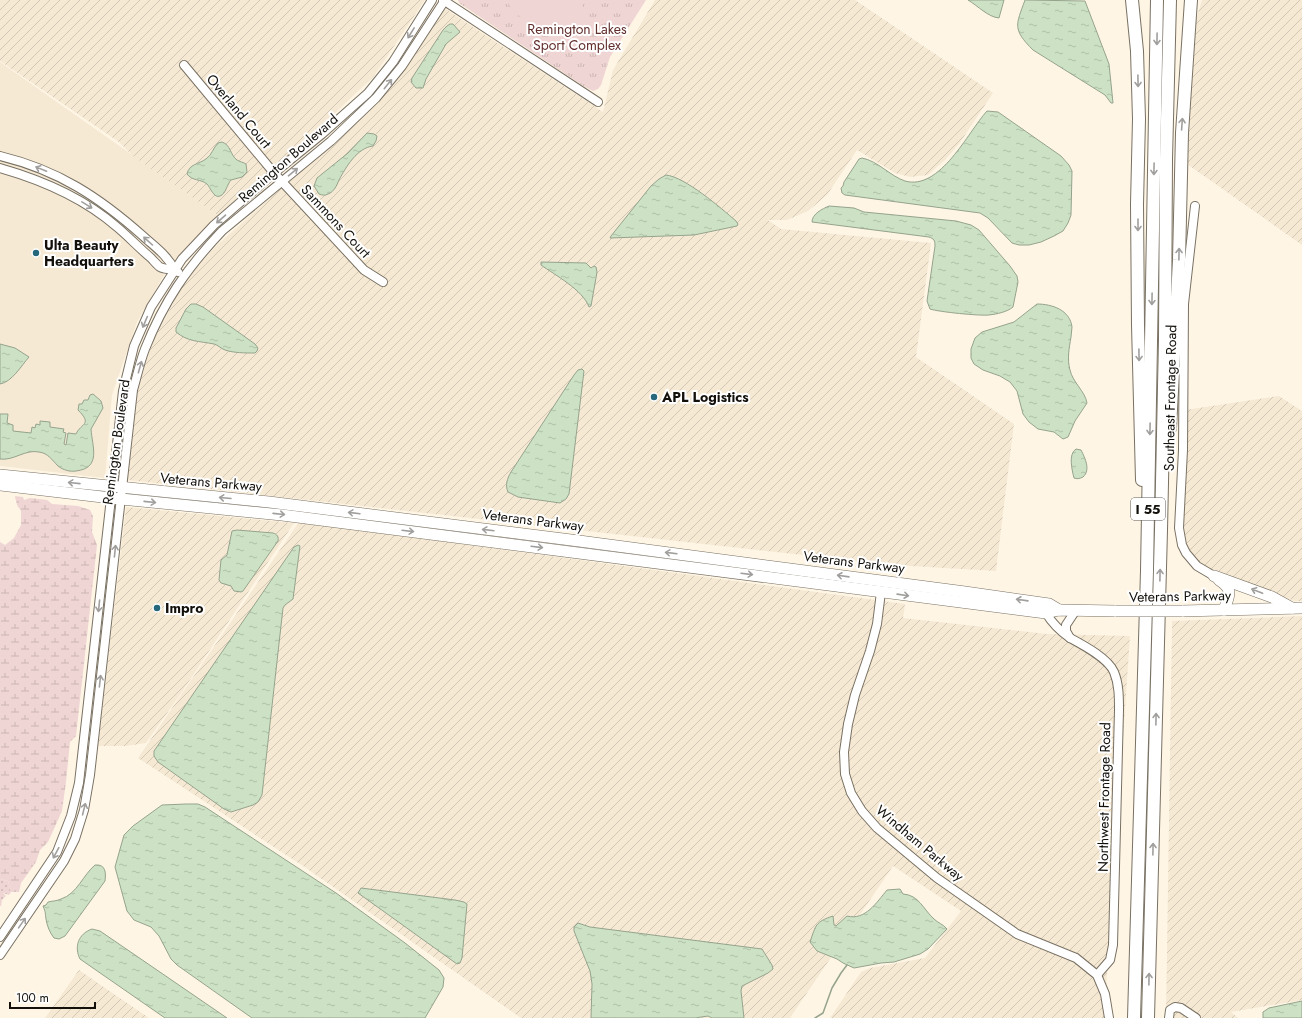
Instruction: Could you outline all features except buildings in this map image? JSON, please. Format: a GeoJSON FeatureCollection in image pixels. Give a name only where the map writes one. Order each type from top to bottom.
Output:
{"type":"FeatureCollection","features":[{"type":"Feature","properties":{"kind":"highway"},"geometry":{"type":"LineString","coordinates":[[1132,0],[1137,51],[1137,212],[1141,472],[1148,531]]}},
{"type":"Feature","properties":{"kind":"highway","name":"I 55"},"geometry":{"type":"LineString","coordinates":[[1134,1018],[1148,531],[1157,0]]}},
{"type":"Feature","properties":{"kind":"highway","name":"I 55"},"geometry":{"type":"LineString","coordinates":[[1148,1018],[1161,530],[1166,159],[1170,0]]}},
{"type":"Feature","properties":{"kind":"highway"},"geometry":{"type":"LineString","coordinates":[[1161,530],[1172,411],[1179,260],[1182,133],[1191,0]]}},
{"type":"Feature","properties":{"kind":"main road","name":"Veterans Parkway"},"geometry":{"type":"LineString","coordinates":[[0,475],[117,493],[282,515],[1046,613],[1059,610],[1182,611],[1297,608]]}},
{"type":"Feature","properties":{"kind":"main road","name":"Veterans Parkway"},"geometry":{"type":"LineString","coordinates":[[0,485],[269,502],[965,592],[1049,604],[1059,610]]}},
{"type":"Feature","properties":{"kind":"main road"},"geometry":{"type":"LineString","coordinates":[[1214,576],[1272,597],[1297,608]]}},
{"type":"Feature","properties":{"kind":"main road"},"geometry":{"type":"LineString","coordinates":[[1214,576],[1227,585],[1230,591],[1224,610]]}},
{"type":"Feature","properties":{"kind":"street","name":"Remington Boulevard"},"geometry":{"type":"LineString","coordinates":[[0,955],[64,861],[75,838],[84,810],[91,769],[117,493],[124,391],[134,346],[151,307],[174,270],[203,236],[368,93],[393,62],[432,0]]}},
{"type":"Feature","properties":{"kind":"street","name":"Remington Boulevard"},"geometry":{"type":"LineString","coordinates":[[0,936],[57,852],[71,816],[79,783],[117,493],[133,390],[145,349],[165,305],[183,275],[222,231],[331,141],[376,98],[402,66],[444,0]]}},
{"type":"Feature","properties":{"kind":"street"},"geometry":{"type":"LineString","coordinates":[[444,0],[598,102]]}},
{"type":"Feature","properties":{"kind":"street","name":"Overland Court"},"geometry":{"type":"LineString","coordinates":[[184,65],[274,173]]}},
{"type":"Feature","properties":{"kind":"street"},"geometry":{"type":"LineString","coordinates":[[0,156],[22,162],[51,173],[100,200],[123,218],[169,259],[174,270]]}},
{"type":"Feature","properties":{"kind":"street"},"geometry":{"type":"LineString","coordinates":[[0,168],[47,184],[71,196],[93,209],[116,227],[161,267],[174,270],[183,275]]}},
{"type":"Feature","properties":{"kind":"street","name":"Sammons Court"},"geometry":{"type":"LineString","coordinates":[[274,173],[364,270],[383,282]]}},
{"type":"Feature","properties":{"kind":"street","name":"Southeast Frontage Road"},"geometry":{"type":"LineString","coordinates":[[1195,206],[1184,304],[1183,450],[1179,528],[1182,545],[1186,553],[1197,566],[1214,576]]}},
{"type":"Feature","properties":{"kind":"street","name":"Windham Parkway"},"geometry":{"type":"LineString","coordinates":[[881,592],[877,624],[848,724],[844,752],[845,774],[851,793],[862,811],[877,828],[937,878],[1017,934],[1076,958],[1097,975],[1105,994],[1109,1018]]}},
{"type":"Feature","properties":{"kind":"street"},"geometry":{"type":"LineString","coordinates":[[1070,638],[1066,631],[1066,625],[1076,610]]}},
{"type":"Feature","properties":{"kind":"street","name":"Northwest Frontage Road"},"geometry":{"type":"LineString","coordinates":[[1046,613],[1059,630],[1104,659],[1114,671],[1118,690],[1119,710],[1114,945],[1110,960],[1097,975]]}},
{"type":"Feature","properties":{"kind":"street"},"geometry":{"type":"LineString","coordinates":[[1169,1018],[1170,1010],[1175,1007],[1181,1008],[1196,1018]]}},
{"type":"Feature","properties":{"kind":"shaded area"},"geometry":{"type":"Polygon","coordinates":[[[0,0],[425,0],[374,76],[293,153],[219,216],[133,156],[119,142],[0,61],[0,0]]]}},
{"type":"Feature","properties":{"kind":"shaded area"},"geometry":{"type":"Polygon","coordinates":[[[655,0],[855,0],[993,93],[959,144],[946,159],[928,175],[910,177],[895,173],[857,150],[827,195],[808,211],[787,220],[768,220],[781,229],[931,243],[916,357],[1014,424],[996,571],[893,565],[128,480],[137,390],[152,343],[185,281],[216,246],[279,190],[331,147],[380,100],[416,54],[444,8],[603,112],[613,70],[655,0]]]}},
{"type":"Feature","properties":{"kind":"shaded area"},"geometry":{"type":"Polygon","coordinates":[[[1202,0],[1302,0],[1302,245],[1187,164],[1194,26],[1202,0]]]}},
{"type":"Feature","properties":{"kind":"shaded area"},"geometry":{"type":"Polygon","coordinates":[[[0,62],[219,216],[164,275],[137,322],[112,395],[105,478],[0,466],[0,62]]]}},
{"type":"Feature","properties":{"kind":"shaded area"},"geometry":{"type":"Polygon","coordinates":[[[1279,396],[1302,411],[1302,601],[1295,601],[1214,573],[1201,566],[1191,555],[1184,542],[1181,523],[1185,410],[1279,396]]]}},
{"type":"Feature","properties":{"kind":"shaded area"},"geometry":{"type":"Polygon","coordinates":[[[126,507],[294,523],[182,692],[146,743],[126,746],[98,746],[126,507]]]}},
{"type":"Feature","properties":{"kind":"shaded area"},"geometry":{"type":"Polygon","coordinates":[[[299,522],[905,604],[903,618],[1047,634],[1130,636],[1104,1018],[830,1018],[861,972],[870,968],[925,958],[961,911],[893,866],[790,1018],[521,1018],[306,868],[138,758],[299,522]]]}},
{"type":"Feature","properties":{"kind":"shaded area"},"geometry":{"type":"Polygon","coordinates":[[[1302,616],[1302,1000],[1231,1012],[1238,1018],[1166,1018],[1172,621],[1302,616]]]}},
{"type":"Feature","properties":{"kind":"shaded area"},"geometry":{"type":"Polygon","coordinates":[[[79,970],[149,1018],[45,1018],[79,970]]]}},
{"type":"Feature","properties":{"kind":"green space","name":"Remington Lakes Sport Complex"},"geometry":{"type":"Polygon","coordinates":[[[458,0],[646,0],[610,57],[601,85],[598,89],[593,91],[459,3],[458,0]]]}},
{"type":"Feature","properties":{"kind":"green space"},"geometry":{"type":"Polygon","coordinates":[[[506,0],[582,0],[587,33],[561,35],[536,28],[515,13],[506,0]]]}},
{"type":"Feature","properties":{"kind":"green space"},"geometry":{"type":"Polygon","coordinates":[[[15,496],[23,497],[24,500],[30,498],[47,500],[52,504],[78,506],[90,510],[93,516],[92,532],[97,545],[76,736],[70,742],[62,811],[48,842],[40,850],[36,862],[21,883],[19,892],[11,892],[8,881],[0,879],[0,542],[5,545],[14,538],[21,525],[21,511],[17,505],[15,496]]]}},
{"type":"Feature","properties":{"kind":"green space"},"geometry":{"type":"Polygon","coordinates":[[[0,879],[8,881],[11,892],[9,895],[3,893],[6,896],[2,900],[1,906],[0,906],[0,879]]]}},
{"type":"Feature","properties":{"kind":"water"},"geometry":{"type":"Polygon","coordinates":[[[968,0],[1004,0],[999,18],[987,13],[968,0]]]}},
{"type":"Feature","properties":{"kind":"water"},"geometry":{"type":"Polygon","coordinates":[[[1025,0],[1085,1],[1109,64],[1113,103],[1111,103],[1105,95],[1033,50],[1026,43],[1019,32],[1018,26],[1018,21],[1025,0]]]}},
{"type":"Feature","properties":{"kind":"water"},"geometry":{"type":"Polygon","coordinates":[[[450,24],[453,24],[460,32],[446,44],[426,79],[423,88],[416,88],[411,82],[412,78],[443,30],[450,24]]]}},
{"type":"Feature","properties":{"kind":"water"},"geometry":{"type":"Polygon","coordinates":[[[987,111],[998,112],[1061,156],[1069,165],[1072,171],[1071,215],[1063,231],[1041,242],[1029,245],[1019,245],[1012,243],[988,218],[980,213],[845,195],[842,193],[841,188],[844,182],[859,159],[862,158],[873,162],[894,176],[905,181],[918,182],[930,177],[952,158],[987,111]]]}},
{"type":"Feature","properties":{"kind":"water"},"geometry":{"type":"Polygon","coordinates":[[[367,133],[377,136],[373,146],[362,150],[357,154],[345,169],[332,192],[326,195],[319,194],[314,186],[317,178],[348,153],[367,133]]]}},
{"type":"Feature","properties":{"kind":"water"},"geometry":{"type":"Polygon","coordinates":[[[222,142],[227,145],[238,161],[246,164],[247,172],[242,177],[231,180],[224,193],[220,196],[216,196],[207,184],[191,178],[187,174],[190,168],[208,157],[218,143],[222,142]]]}},
{"type":"Feature","properties":{"kind":"water"},"geometry":{"type":"Polygon","coordinates":[[[666,175],[683,181],[693,187],[736,221],[738,224],[737,226],[694,235],[610,238],[651,186],[666,175]]]}},
{"type":"Feature","properties":{"kind":"water"},"geometry":{"type":"Polygon","coordinates":[[[829,206],[854,208],[864,212],[956,221],[971,225],[979,230],[1017,276],[1018,282],[1013,307],[992,315],[969,314],[930,309],[927,301],[935,246],[933,239],[929,237],[812,222],[812,219],[816,214],[829,206]]]}},
{"type":"Feature","properties":{"kind":"water"},"geometry":{"type":"Polygon","coordinates":[[[541,262],[586,263],[591,268],[594,266],[596,267],[597,272],[591,306],[589,307],[586,301],[575,289],[541,265],[541,262]]]}},
{"type":"Feature","properties":{"kind":"water"},"geometry":{"type":"Polygon","coordinates":[[[191,304],[196,304],[203,307],[255,344],[258,348],[257,351],[255,353],[232,352],[214,344],[194,341],[180,335],[176,332],[176,328],[186,309],[191,304]]]}},
{"type":"Feature","properties":{"kind":"water"},"geometry":{"type":"Polygon","coordinates":[[[1037,304],[1049,305],[1059,309],[1068,316],[1071,321],[1072,327],[1069,366],[1072,375],[1087,403],[1075,421],[1068,437],[1063,439],[1054,432],[1038,429],[1029,422],[1023,414],[1017,391],[1010,382],[1000,376],[983,370],[974,364],[971,358],[971,349],[975,338],[982,332],[1014,322],[1037,304]]]}},
{"type":"Feature","properties":{"kind":"water"},"geometry":{"type":"Polygon","coordinates":[[[0,344],[15,348],[29,357],[12,377],[0,384],[0,344]]]}},
{"type":"Feature","properties":{"kind":"water"},"geometry":{"type":"Polygon","coordinates":[[[582,369],[584,371],[569,494],[566,499],[560,503],[518,497],[508,492],[507,482],[511,472],[574,375],[578,370],[582,369]]]}},
{"type":"Feature","properties":{"kind":"water"},"geometry":{"type":"Polygon","coordinates":[[[93,394],[101,401],[103,408],[91,429],[94,455],[89,466],[76,471],[62,469],[50,457],[39,452],[29,452],[10,458],[0,459],[0,414],[8,414],[7,423],[13,425],[13,431],[31,433],[32,427],[35,428],[36,424],[40,425],[40,421],[50,422],[50,427],[64,429],[63,432],[66,433],[64,444],[66,445],[68,433],[76,434],[85,421],[78,410],[79,404],[82,404],[84,400],[88,400],[90,395],[93,394]]]}},
{"type":"Feature","properties":{"kind":"water"},"geometry":{"type":"Polygon","coordinates":[[[1076,449],[1081,450],[1086,460],[1087,467],[1087,471],[1083,477],[1078,479],[1074,478],[1071,462],[1072,455],[1076,449]]]}},
{"type":"Feature","properties":{"kind":"water"},"geometry":{"type":"Polygon","coordinates":[[[237,530],[273,533],[277,535],[278,538],[278,541],[241,592],[234,591],[231,586],[221,583],[219,580],[221,560],[227,555],[232,531],[237,530]]]}},
{"type":"Feature","properties":{"kind":"water"},"geometry":{"type":"Polygon","coordinates":[[[298,545],[300,546],[293,599],[283,608],[262,795],[258,802],[253,805],[231,812],[224,809],[158,762],[154,756],[154,751],[294,547],[298,545]]]}},
{"type":"Feature","properties":{"kind":"water"},"geometry":{"type":"Polygon","coordinates":[[[198,804],[205,807],[336,893],[405,943],[439,970],[444,978],[443,987],[425,1018],[252,1018],[177,965],[171,959],[159,936],[151,927],[134,920],[127,911],[115,867],[124,835],[133,826],[162,805],[198,804]]]}},
{"type":"Feature","properties":{"kind":"water"},"geometry":{"type":"Polygon","coordinates":[[[95,865],[99,865],[103,868],[105,872],[105,881],[65,936],[59,939],[54,938],[46,922],[43,906],[48,902],[67,897],[76,889],[95,865]]]}},
{"type":"Feature","properties":{"kind":"water"},"geometry":{"type":"Polygon","coordinates":[[[361,888],[455,900],[467,904],[462,958],[460,963],[457,964],[358,893],[361,888]]]}},
{"type":"Feature","properties":{"kind":"water"},"geometry":{"type":"Polygon","coordinates":[[[900,889],[903,894],[917,900],[934,919],[947,929],[928,949],[920,954],[894,962],[854,968],[817,951],[810,942],[819,922],[833,916],[834,925],[836,926],[847,916],[859,916],[865,913],[875,905],[887,890],[900,889]]]}},
{"type":"Feature","properties":{"kind":"water"},"geometry":{"type":"Polygon","coordinates":[[[578,923],[590,927],[762,949],[773,969],[742,986],[741,991],[744,1018],[712,1018],[708,1016],[695,1018],[591,1018],[592,984],[590,971],[574,931],[574,927],[578,923]]]}},
{"type":"Feature","properties":{"kind":"water"},"geometry":{"type":"Polygon","coordinates":[[[92,929],[100,931],[227,1018],[165,1018],[80,959],[77,950],[78,941],[83,934],[92,929]]]}},
{"type":"Feature","properties":{"kind":"water"},"geometry":{"type":"Polygon","coordinates":[[[1302,1001],[1302,1018],[1263,1018],[1263,1012],[1269,1008],[1302,1001]]]}},
{"type":"Feature","properties":{"kind":"waterway"},"geometry":{"type":"LineString","coordinates":[[815,1018],[823,1013],[832,988],[847,965]]}},
{"type":"Feature","properties":{"kind":"place","name":"Ulta Beauty Headquarters"},"geometry":{"type":"Point","coordinates":[36,253]}},
{"type":"Feature","properties":{"kind":"place","name":"APL Logistics"},"geometry":{"type":"Point","coordinates":[654,397]}},
{"type":"Feature","properties":{"kind":"place","name":"Impro"},"geometry":{"type":"Point","coordinates":[157,608]}}]}
